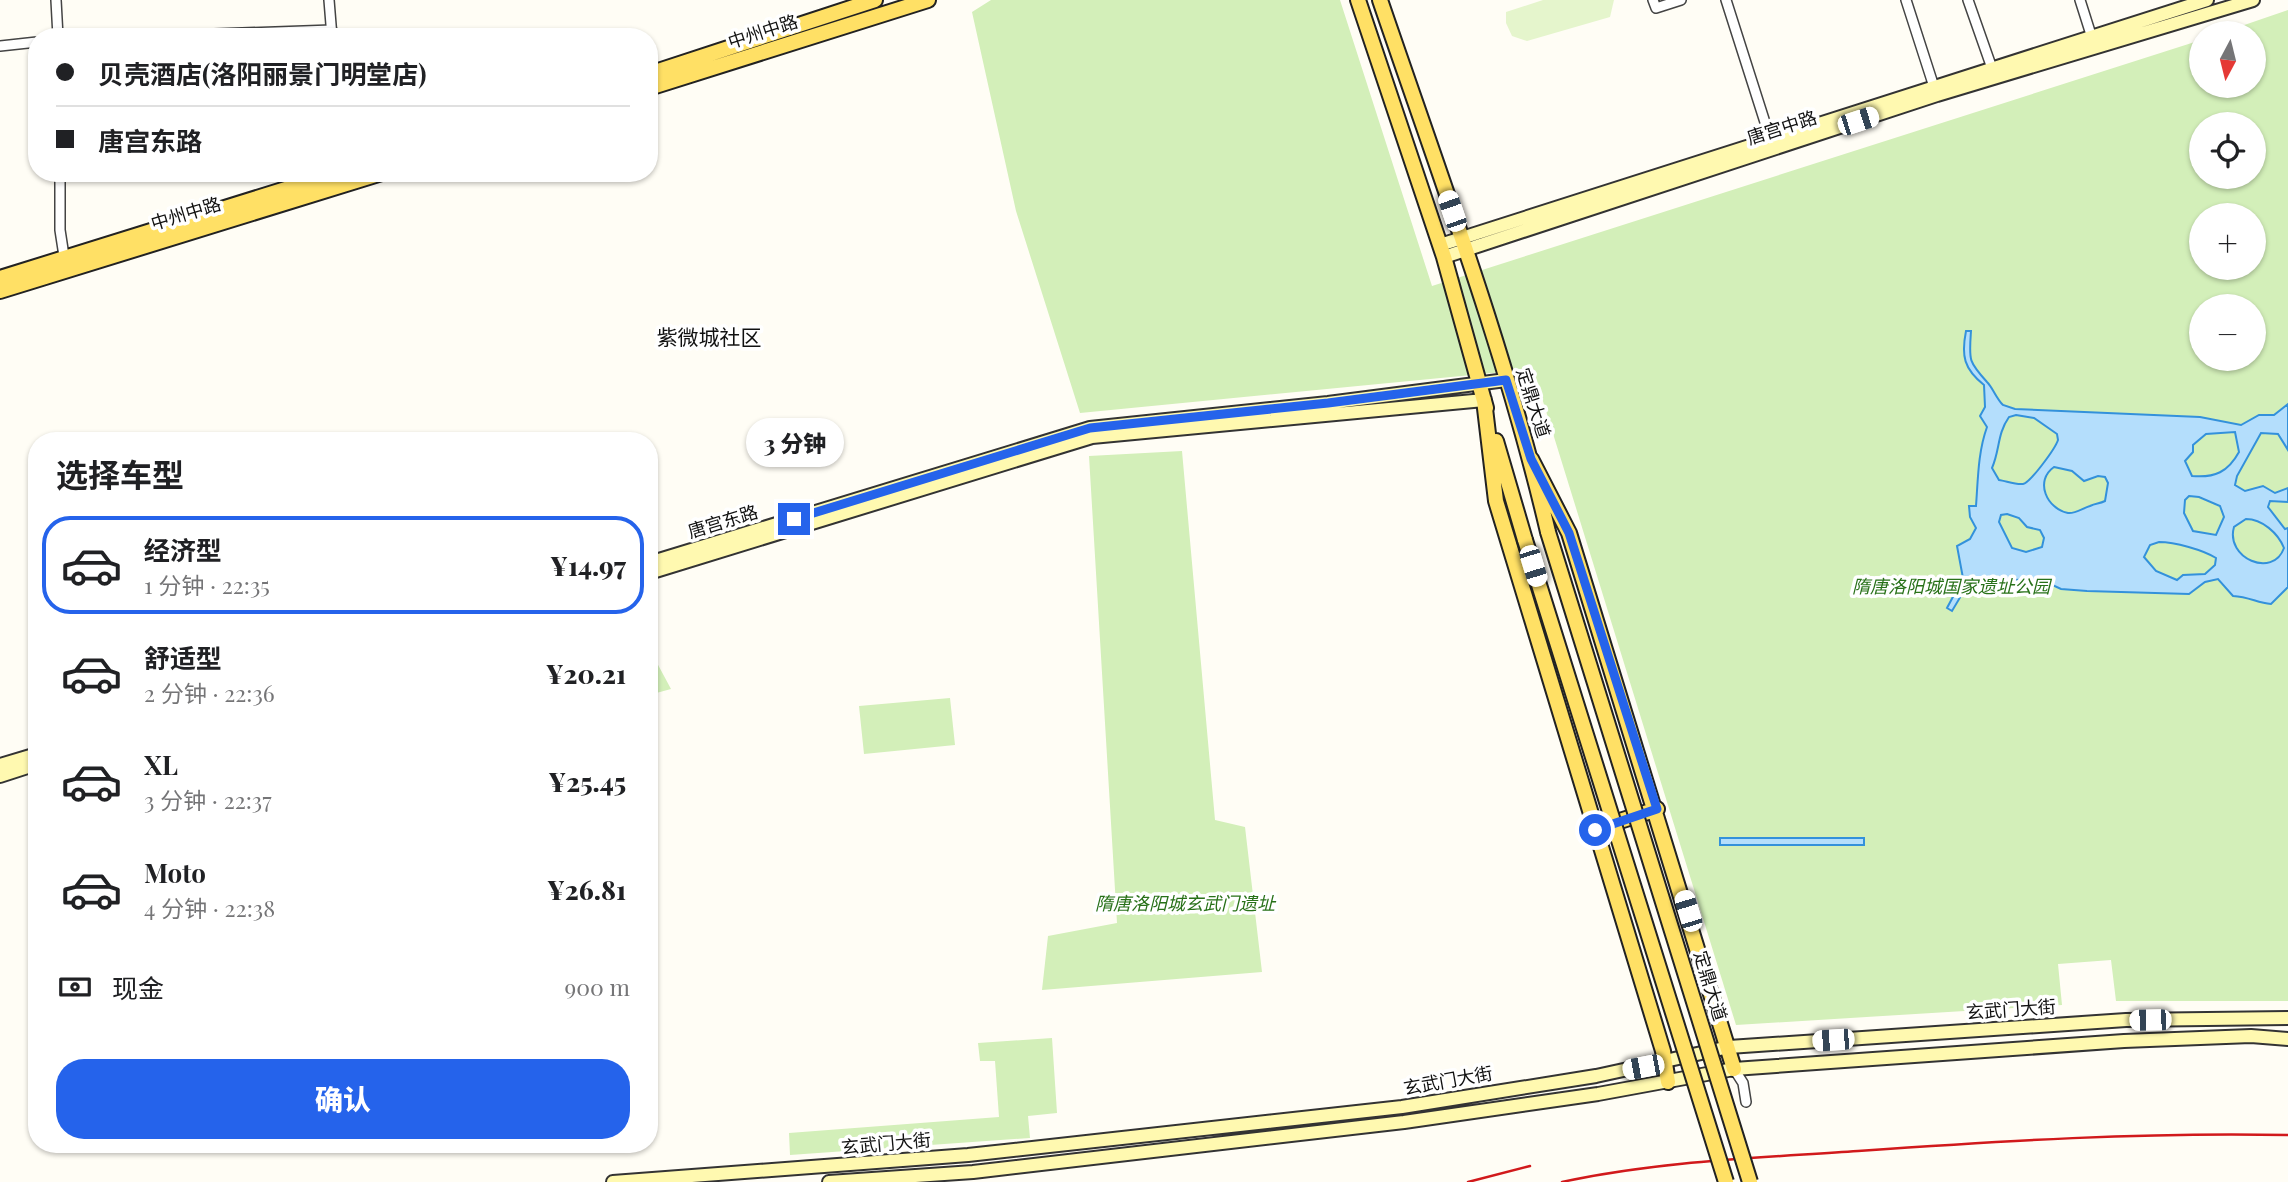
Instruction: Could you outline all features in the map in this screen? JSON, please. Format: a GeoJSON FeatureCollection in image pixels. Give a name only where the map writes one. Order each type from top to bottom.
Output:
{"type":"FeatureCollection","features":[{"type":"Feature","properties":{"kind":"main road","name":"中州中路"},"geometry":{"type":"LineString","coordinates":[[658,71],[875,0]]}},
{"type":"Feature","properties":{"kind":"main road","name":"中州中路"},"geometry":{"type":"LineString","coordinates":[[658,85],[928,0]]}},
{"type":"Feature","properties":{"kind":"main road"},"geometry":{"type":"LineString","coordinates":[[1358,0],[1442,251],[1525,540],[1726,1182]]}},
{"type":"Feature","properties":{"kind":"main road","name":"定鼎大道"},"geometry":{"type":"LineString","coordinates":[[1380,0],[1463,244],[1531,459],[1549,532],[1751,1182]]}},
{"type":"Feature","properties":{"kind":"main road","name":"唐宫中路"},"geometry":{"type":"LineString","coordinates":[[1442,251],[2093,41],[2207,0]]}},
{"type":"Feature","properties":{"kind":"main road","name":"唐宫中路"},"geometry":{"type":"LineString","coordinates":[[2093,41],[2220,5],[2253,0]]}},
{"type":"Feature","properties":{"kind":"main road","name":"唐宫中路"},"geometry":{"type":"LineString","coordinates":[[1463,244],[1770,138],[1935,91]]}},
{"type":"Feature","properties":{"kind":"main road","name":"中州中路"},"geometry":{"type":"LineString","coordinates":[[0,278],[64,256],[323,182]]}},
{"type":"Feature","properties":{"kind":"main road","name":"中州中路"},"geometry":{"type":"LineString","coordinates":[[0,291],[326,182]]}},
{"type":"Feature","properties":{"kind":"main road","name":"唐宫东路"},"geometry":{"type":"LineString","coordinates":[[658,560],[1090,428],[1506,380]]}},
{"type":"Feature","properties":{"kind":"main road"},"geometry":{"type":"LineString","coordinates":[[1484,400],[1496,501],[1666,1062],[1668,1083]]}},
{"type":"Feature","properties":{"kind":"main road","name":"唐宫东路"},"geometry":{"type":"LineString","coordinates":[[658,570],[1092,437],[1484,400]]}},
{"type":"Feature","properties":{"kind":"main road"},"geometry":{"type":"LineString","coordinates":[[1531,459],[1564,523],[1657,809],[1734,1069]]}},
{"type":"Feature","properties":{"kind":"main road"},"geometry":{"type":"LineString","coordinates":[[1549,532],[1551,521],[1555,519],[1564,523]]}},
{"type":"Feature","properties":{"kind":"main road"},"geometry":{"type":"LineString","coordinates":[[1510,548],[1511,534],[1516,533],[1525,540]]}},
{"type":"Feature","properties":{"kind":"main road"},"geometry":{"type":"LineString","coordinates":[[0,765],[28,757]]}},
{"type":"Feature","properties":{"kind":"main road"},"geometry":{"type":"LineString","coordinates":[[0,776],[28,767]]}},
{"type":"Feature","properties":{"kind":"main road"},"geometry":{"type":"LineString","coordinates":[[1595,830],[1657,809]]}},
{"type":"Feature","properties":{"kind":"main road","name":"玄武门大街"},"geometry":{"type":"LineString","coordinates":[[613,1182],[968,1155],[1402,1107],[1666,1062],[1729,1047],[2126,1020],[2288,1018]]}},
{"type":"Feature","properties":{"kind":"main road","name":"玄武门大街"},"geometry":{"type":"LineString","coordinates":[[829,1182],[973,1172],[1404,1122],[1668,1083],[1734,1069],[2124,1041],[2251,1037],[2288,1039]]}},
{"type":"Feature","properties":{"kind":"street"},"geometry":{"type":"LineString","coordinates":[[56,0],[58,28]]}},
{"type":"Feature","properties":{"kind":"street"},"geometry":{"type":"LineString","coordinates":[[329,0],[331,28]]}},
{"type":"Feature","properties":{"kind":"street"},"geometry":{"type":"LineString","coordinates":[[1653,0],[1656,8],[1681,0]]}},
{"type":"Feature","properties":{"kind":"street"},"geometry":{"type":"LineString","coordinates":[[1726,0],[1770,138]]}},
{"type":"Feature","properties":{"kind":"street"},"geometry":{"type":"LineString","coordinates":[[1906,0],[1935,91]]}},
{"type":"Feature","properties":{"kind":"street"},"geometry":{"type":"LineString","coordinates":[[1968,0],[1994,73]]}},
{"type":"Feature","properties":{"kind":"street"},"geometry":{"type":"LineString","coordinates":[[2080,0],[2093,41]]}},
{"type":"Feature","properties":{"kind":"street"},"geometry":{"type":"LineString","coordinates":[[0,46],[28,43]]}},
{"type":"Feature","properties":{"kind":"street"},"geometry":{"type":"LineString","coordinates":[[60,182],[60,230],[64,256]]}},
{"type":"Feature","properties":{"kind":"street"},"geometry":{"type":"LineString","coordinates":[[1734,1069],[1743,1083],[1746,1102]]}},
{"type":"Feature","properties":{"kind":"green space","name":"隋唐洛阳城国家遗址公园"},"geometry":{"type":"Polygon","coordinates":[[[991,0],[1340,0],[1432,286],[2189,44],[2189,98],[2266,98],[2266,21],[2256,21],[2288,10],[2288,1001],[2116,1001],[2111,960],[2058,964],[2062,1005],[1736,1025],[1533,369],[1080,413],[1016,211],[972,12],[991,0]]]}},
{"type":"Feature","properties":{"kind":"green space"},"geometry":{"type":"Polygon","coordinates":[[[1543,0],[1614,0],[1610,17],[1527,41],[1512,36],[1506,23],[1506,12],[1543,0]]]}},
{"type":"Feature","properties":{"kind":"green space","name":"隋唐洛阳城玄武门遗址"},"geometry":{"type":"Polygon","coordinates":[[[1182,451],[1215,820],[1245,827],[1262,972],[1042,990],[1048,936],[1117,923],[1089,456],[1182,451]]]}},
{"type":"Feature","properties":{"kind":"green space"},"geometry":{"type":"Polygon","coordinates":[[[658,665],[671,689],[658,693],[658,665]]]}},
{"type":"Feature","properties":{"kind":"green space"},"geometry":{"type":"Polygon","coordinates":[[[950,698],[955,745],[864,754],[859,706],[950,698]]]}},
{"type":"Feature","properties":{"kind":"green space"},"geometry":{"type":"Polygon","coordinates":[[[1052,1038],[1057,1113],[1028,1116],[1030,1138],[790,1155],[789,1133],[999,1117],[995,1061],[980,1061],[978,1043],[1052,1038]]]}},
{"type":"Feature","properties":{"kind":"water"},"geometry":{"type":"Polygon","coordinates":[[[1966,331],[1971,331],[1970,354],[1973,364],[2003,405],[2015,409],[2200,417],[2241,425],[2259,415],[2274,415],[2288,404],[2288,450],[2278,434],[2261,433],[2237,476],[2235,485],[2245,491],[2263,486],[2275,493],[2288,488],[2288,502],[2270,501],[2268,507],[2285,529],[2288,528],[2288,587],[2271,604],[2233,596],[2218,579],[2205,582],[2189,594],[2061,589],[2046,582],[1993,578],[1968,584],[1952,611],[1947,608],[1963,578],[1957,546],[1970,539],[1976,528],[1970,517],[1969,506],[1976,506],[1980,456],[1987,427],[1980,416],[1985,407],[1984,385],[1968,367],[1964,355],[1966,331]],[[2016,415],[2009,417],[2002,430],[1992,468],[1999,480],[2023,484],[2047,458],[2058,440],[2057,434],[2034,418],[2016,415]],[[2235,432],[2206,434],[2193,445],[2193,452],[2185,461],[2192,476],[2208,476],[2220,472],[2239,452],[2235,432]],[[2054,467],[2045,480],[2044,487],[2049,500],[2054,506],[2068,513],[2105,501],[2108,483],[2105,477],[2098,476],[2084,481],[2072,471],[2054,467]],[[2189,496],[2185,500],[2184,513],[2193,531],[2216,535],[2224,517],[2220,506],[2199,497],[2189,496]],[[2007,514],[2001,515],[1999,522],[2012,548],[2026,552],[2042,547],[2044,538],[2040,530],[2027,527],[2019,518],[2007,514]],[[2246,519],[2234,527],[2236,548],[2243,555],[2261,563],[2278,557],[2284,548],[2278,537],[2258,521],[2246,519]],[[2159,542],[2150,545],[2144,557],[2156,571],[2177,580],[2183,575],[2205,574],[2215,565],[2216,558],[2189,547],[2159,542]]]}},
{"type":"Feature","properties":{"kind":"water"},"geometry":{"type":"Polygon","coordinates":[[[1720,838],[1864,838],[1864,845],[1720,845],[1720,838]]]}},
{"type":"Feature","properties":{"kind":"railway"},"geometry":{"type":"LineString","coordinates":[[1562,1182],[1672,1165],[1912,1147],[2126,1136],[2288,1135]]}},
{"type":"Feature","properties":{"kind":"railway"},"geometry":{"type":"LineString","coordinates":[[1468,1182],[1530,1166]]}},
{"type":"Feature","properties":{"kind":"district","name":"紫微城社区"},"geometry":{"type":"Point","coordinates":[709,338]}},
{"type":"Feature","properties":{"kind":"route"},"geometry":{"type":"LineString","coordinates":[[794,519],[1090,428],[1328,403],[1506,380],[1531,459],[1569,533],[1657,809],[1595,830]]}}]}
